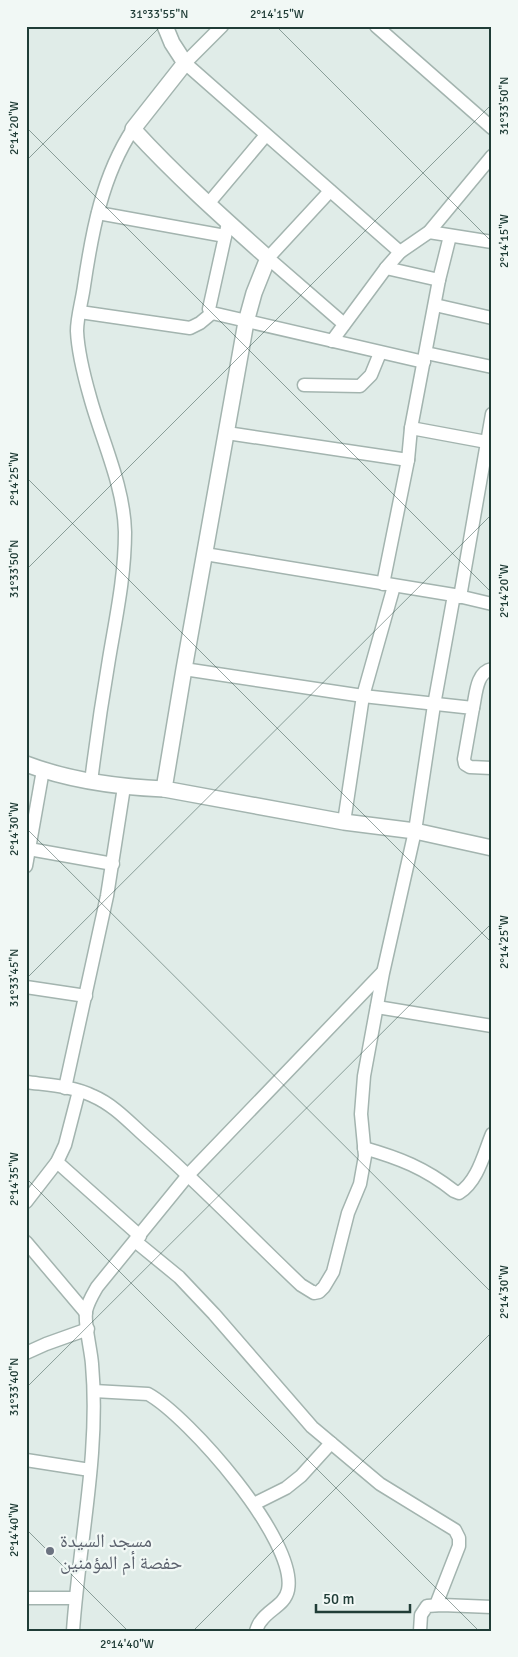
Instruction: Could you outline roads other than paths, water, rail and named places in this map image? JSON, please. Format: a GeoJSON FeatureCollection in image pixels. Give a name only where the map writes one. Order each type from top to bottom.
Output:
{"type":"FeatureCollection","features":[{"type":"Feature","properties":{"kind":"street"},"geometry":{"type":"LineString","coordinates":[[165,26],[185,63],[400,252]]}},
{"type":"Feature","properties":{"kind":"street"},"geometry":{"type":"LineString","coordinates":[[91,782],[109,658],[121,594],[124,531],[120,499],[90,398],[79,353],[77,329],[92,236],[109,177],[124,142],[185,63],[222,26]]}},
{"type":"Feature","properties":{"kind":"street"},"geometry":{"type":"LineString","coordinates":[[376,26],[492,128]]}},
{"type":"Feature","properties":{"kind":"street"},"geometry":{"type":"LineString","coordinates":[[133,130],[208,204],[226,229],[268,258],[344,324]]}},
{"type":"Feature","properties":{"kind":"street"},"geometry":{"type":"LineString","coordinates":[[208,204],[266,135]]}},
{"type":"Feature","properties":{"kind":"street"},"geometry":{"type":"LineString","coordinates":[[332,341],[386,268],[400,252],[429,232],[492,156]]}},
{"type":"Feature","properties":{"kind":"street"},"geometry":{"type":"LineString","coordinates":[[164,789],[246,322],[254,293],[268,258],[330,191]]}},
{"type":"Feature","properties":{"kind":"street"},"geometry":{"type":"LineString","coordinates":[[98,213],[226,229]]}},
{"type":"Feature","properties":{"kind":"street"},"geometry":{"type":"LineString","coordinates":[[226,229],[209,309],[212,314],[380,353],[492,367]]}},
{"type":"Feature","properties":{"kind":"street"},"geometry":{"type":"LineString","coordinates":[[429,232],[492,242]]}},
{"type":"Feature","properties":{"kind":"street"},"geometry":{"type":"LineString","coordinates":[[344,822],[363,696],[388,585],[412,428],[439,280],[450,236]]}},
{"type":"Feature","properties":{"kind":"street"},"geometry":{"type":"LineString","coordinates":[[386,268],[439,280]]}},
{"type":"Feature","properties":{"kind":"street"},"geometry":{"type":"LineString","coordinates":[[435,305],[492,318]]}},
{"type":"Feature","properties":{"kind":"street"},"geometry":{"type":"LineString","coordinates":[[80,312],[190,328],[212,314]]}},
{"type":"Feature","properties":{"kind":"street"},"geometry":{"type":"LineString","coordinates":[[304,385],[360,386],[371,375],[380,353]]}},
{"type":"Feature","properties":{"kind":"street"},"geometry":{"type":"LineString","coordinates":[[26,1082],[79,1090],[93,1096],[120,1114],[189,1174],[301,1285],[314,1293],[319,1292],[324,1287],[333,1272],[346,1222],[360,1184],[365,1156],[361,1114],[363,1086],[383,973],[415,830],[434,705],[490,443],[492,414]]}},
{"type":"Feature","properties":{"kind":"street"},"geometry":{"type":"LineString","coordinates":[[412,428],[490,443]]}},
{"type":"Feature","properties":{"kind":"street"},"geometry":{"type":"LineString","coordinates":[[227,433],[408,460]]}},
{"type":"Feature","properties":{"kind":"street"},"geometry":{"type":"LineString","coordinates":[[205,554],[457,596],[492,604]]}},
{"type":"Feature","properties":{"kind":"street"},"geometry":{"type":"LineString","coordinates":[[184,669],[363,696],[473,708]]}},
{"type":"Feature","properties":{"kind":"street"},"geometry":{"type":"LineString","coordinates":[[492,669],[485,671],[481,676],[464,759],[465,764],[470,767],[492,768]]}},
{"type":"Feature","properties":{"kind":"street"},"geometry":{"type":"LineString","coordinates":[[26,764],[91,782],[124,787],[164,789],[344,822],[415,830],[492,848]]}},
{"type":"Feature","properties":{"kind":"street"},"geometry":{"type":"LineString","coordinates":[[26,866],[29,849],[31,809],[43,770]]}},
{"type":"Feature","properties":{"kind":"street"},"geometry":{"type":"LineString","coordinates":[[65,1088],[113,864],[124,787]]}},
{"type":"Feature","properties":{"kind":"street"},"geometry":{"type":"LineString","coordinates":[[29,849],[113,864]]}},
{"type":"Feature","properties":{"kind":"street"},"geometry":{"type":"LineString","coordinates":[[73,1631],[78,1568],[85,1533],[94,1410],[92,1364],[86,1313],[90,1300],[97,1286],[189,1174],[383,973]]}},
{"type":"Feature","properties":{"kind":"street"},"geometry":{"type":"LineString","coordinates":[[26,987],[86,996]]}},
{"type":"Feature","properties":{"kind":"street"},"geometry":{"type":"LineString","coordinates":[[377,1007],[492,1026]]}},
{"type":"Feature","properties":{"kind":"street"},"geometry":{"type":"LineString","coordinates":[[26,1202],[57,1162],[64,1145],[79,1090]]}},
{"type":"Feature","properties":{"kind":"street"},"geometry":{"type":"LineString","coordinates":[[364,1148],[396,1157],[422,1169],[459,1193],[472,1181],[492,1134]]}},
{"type":"Feature","properties":{"kind":"street"},"geometry":{"type":"LineString","coordinates":[[57,1162],[179,1277],[214,1314],[312,1427],[380,1484],[455,1530],[459,1546],[436,1605]]}},
{"type":"Feature","properties":{"kind":"street"},"geometry":{"type":"LineString","coordinates":[[26,1242],[86,1313]]}},
{"type":"Feature","properties":{"kind":"street"},"geometry":{"type":"LineString","coordinates":[[26,1353],[88,1329]]}},
{"type":"Feature","properties":{"kind":"street"},"geometry":{"type":"LineString","coordinates":[[94,1391],[148,1394],[156,1399],[181,1420],[236,1480],[254,1504],[282,1554],[288,1589],[280,1603],[261,1620],[256,1631]]}},
{"type":"Feature","properties":{"kind":"street"},"geometry":{"type":"LineString","coordinates":[[254,1504],[286,1488],[301,1476],[331,1443]]}},
{"type":"Feature","properties":{"kind":"street"},"geometry":{"type":"LineString","coordinates":[[26,1460],[90,1470]]}},
{"type":"Feature","properties":{"kind":"street"},"geometry":{"type":"LineString","coordinates":[[26,1598],[75,1598]]}},
{"type":"Feature","properties":{"kind":"street"},"geometry":{"type":"LineString","coordinates":[[420,1631],[422,1615],[424,1608],[427,1606],[492,1607]]}},
{"type":"Feature","properties":{"kind":"place","name":"مسجد السيدة حفصة أم المؤمنين"},"geometry":{"type":"Point","coordinates":[50,1551]}}]}
